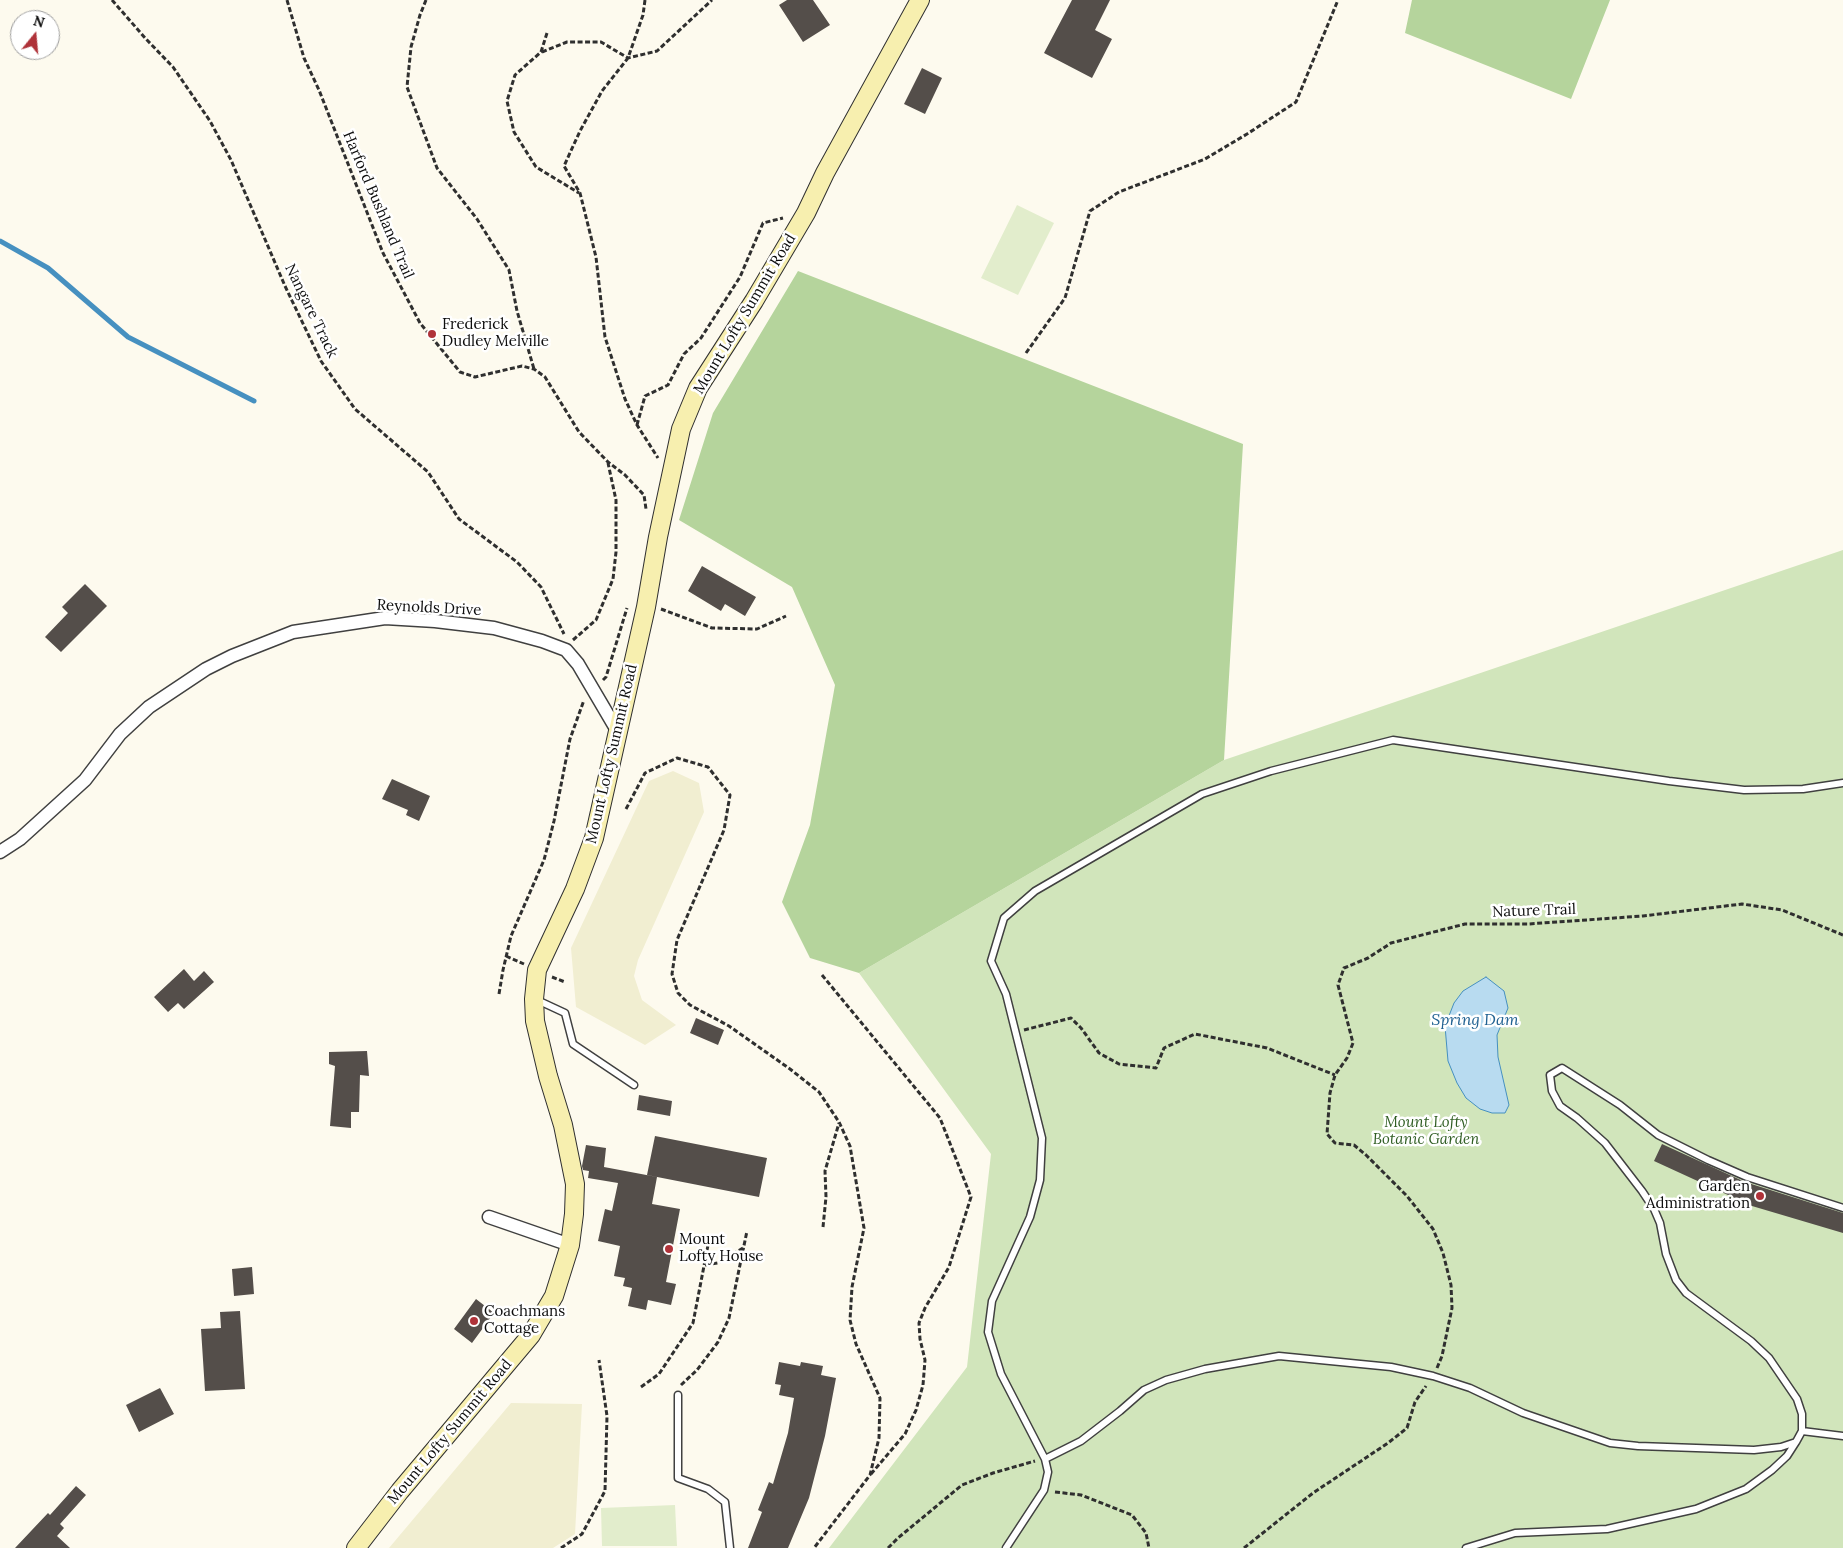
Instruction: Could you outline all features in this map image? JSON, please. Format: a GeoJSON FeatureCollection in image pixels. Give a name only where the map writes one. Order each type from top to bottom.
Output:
{"type":"FeatureCollection","features":[{"type":"Feature","properties":{"kind":"main road","name":"Mount Lofty Summit Road"},"geometry":{"type":"LineString","coordinates":[[356,1548],[400,1492],[531,1335],[554,1296],[570,1245],[575,1184],[563,1124],[548,1076],[535,1021],[534,999],[537,970],[575,889],[594,838],[618,732],[637,605],[681,429],[698,388],[754,301],[806,213],[829,165],[920,0]]}},
{"type":"Feature","properties":{"kind":"street","name":"Reynolds Drive"},"geometry":{"type":"LineString","coordinates":[[0,852],[20,839],[85,780],[120,734],[149,707],[206,669],[223,660],[294,632],[385,618],[435,621],[494,628],[542,641],[566,650],[578,664],[618,732]]}},
{"type":"Feature","properties":{"kind":"street"},"geometry":{"type":"LineString","coordinates":[[489,1217],[570,1245]]}},
{"type":"Feature","properties":{"kind":"lane"},"geometry":{"type":"LineString","coordinates":[[1006,1548],[1044,1490],[1048,1472],[1045,1459],[1001,1374],[988,1332],[992,1301],[1030,1217],[1040,1180],[1042,1138],[1006,994],[991,961],[1004,918],[1035,891],[1202,794],[1271,771],[1393,740],[1669,781],[1744,790],[1803,789],[1843,783]]}},
{"type":"Feature","properties":{"kind":"lane"},"geometry":{"type":"LineString","coordinates":[[534,999],[565,1013],[573,1044],[634,1084]]}},
{"type":"Feature","properties":{"kind":"lane"},"geometry":{"type":"LineString","coordinates":[[1466,1548],[1514,1533],[1607,1529],[1696,1509],[1746,1489],[1772,1470],[1787,1456],[1802,1431],[1802,1414],[1797,1399],[1769,1358],[1751,1341],[1686,1293],[1676,1280],[1666,1254],[1664,1238],[1654,1209],[1626,1168],[1605,1143],[1577,1118],[1560,1106],[1552,1091],[1550,1075],[1562,1068],[1620,1105],[1658,1135],[1708,1160],[1747,1177],[1843,1208]]}},
{"type":"Feature","properties":{"kind":"lane"},"geometry":{"type":"LineString","coordinates":[[1045,1459],[1081,1441],[1144,1390],[1166,1380],[1205,1370],[1279,1356],[1391,1367],[1433,1376],[1470,1388],[1523,1413],[1610,1443],[1638,1446],[1754,1450],[1781,1447],[1796,1442]]}},
{"type":"Feature","properties":{"kind":"lane"},"geometry":{"type":"LineString","coordinates":[[678,1391],[678,1478],[708,1489],[725,1502],[730,1548]]}},
{"type":"Feature","properties":{"kind":"lane"},"geometry":{"type":"LineString","coordinates":[[1802,1431],[1843,1436]]}},
{"type":"Feature","properties":{"kind":"path","name":"Nangare Track"},"geometry":{"type":"LineString","coordinates":[[112,0],[146,39],[173,66],[210,121],[231,160],[285,286],[321,361],[355,410],[428,472],[459,519],[518,562],[542,587],[564,636]]}},
{"type":"Feature","properties":{"kind":"path","name":"Harford Bushland Trail"},"geometry":{"type":"LineString","coordinates":[[287,0],[304,58],[319,90],[383,253],[420,323],[460,372],[475,376],[522,366],[534,368]]}},
{"type":"Feature","properties":{"kind":"path"},"geometry":{"type":"LineString","coordinates":[[426,0],[411,47],[407,87],[438,168],[477,219],[509,270],[517,311],[534,368],[545,377],[579,432],[644,495],[645,515]]}},
{"type":"Feature","properties":{"kind":"path"},"geometry":{"type":"LineString","coordinates":[[646,0],[643,15],[628,58],[602,91],[580,131],[564,166],[580,194],[596,257],[605,337],[625,399],[637,425],[670,478]]}},
{"type":"Feature","properties":{"kind":"path"},"geometry":{"type":"LineString","coordinates":[[580,194],[536,167],[514,132],[507,101],[515,75],[541,52],[567,42],[601,42],[628,58],[658,51],[712,0]]}},
{"type":"Feature","properties":{"kind":"path"},"geometry":{"type":"LineString","coordinates":[[1026,353],[1065,298],[1090,210],[1119,192],[1205,159],[1248,134],[1296,102],[1338,0]]}},
{"type":"Feature","properties":{"kind":"path"},"geometry":{"type":"LineString","coordinates":[[541,52],[547,33]]}},
{"type":"Feature","properties":{"kind":"path"},"geometry":{"type":"LineString","coordinates":[[637,425],[645,396],[668,385],[684,354],[701,338],[740,277],[763,223],[806,213]]}},
{"type":"Feature","properties":{"kind":"path"},"geometry":{"type":"LineString","coordinates":[[568,644],[596,620],[613,579],[616,552],[616,500],[608,462]]}},
{"type":"Feature","properties":{"kind":"path"},"geometry":{"type":"LineString","coordinates":[[499,994],[502,970],[511,936],[544,860],[554,821],[570,739],[590,685],[601,683],[606,677],[637,605],[666,609],[712,628],[757,629],[786,616]]}},
{"type":"Feature","properties":{"kind":"path"},"geometry":{"type":"LineString","coordinates":[[626,809],[645,773],[677,758],[708,767],[730,795],[724,830],[677,940],[672,974],[678,993],[690,1005],[729,1026],[819,1092],[839,1122],[850,1146],[864,1228],[852,1286],[850,1320],[856,1344],[880,1398],[879,1438],[870,1475]]}},
{"type":"Feature","properties":{"kind":"path","name":"Nature Trail"},"geometry":{"type":"LineString","coordinates":[[1244,1548],[1313,1493],[1388,1443],[1406,1428],[1415,1402],[1433,1376],[1442,1356],[1452,1308],[1450,1285],[1443,1253],[1434,1230],[1407,1196],[1354,1145],[1335,1143],[1327,1134],[1330,1093],[1334,1075],[1347,1058],[1353,1042],[1338,985],[1344,968],[1368,958],[1392,943],[1465,924],[1528,924],[1643,916],[1742,904],[1782,910],[1843,935]]}},
{"type":"Feature","properties":{"kind":"path"},"geometry":{"type":"LineString","coordinates":[[814,1548],[870,1475],[905,1434],[916,1410],[923,1385],[924,1360],[919,1323],[925,1308],[948,1267],[971,1197],[940,1118],[822,975]]}},
{"type":"Feature","properties":{"kind":"path"},"geometry":{"type":"LineString","coordinates":[[554,978],[565,982]]}},
{"type":"Feature","properties":{"kind":"path"},"geometry":{"type":"LineString","coordinates":[[1015,1032],[1071,1018],[1081,1028],[1099,1053],[1119,1064],[1156,1068],[1164,1048],[1194,1034],[1267,1048],[1334,1075]]}},
{"type":"Feature","properties":{"kind":"path"},"geometry":{"type":"LineString","coordinates":[[823,1227],[826,1197],[825,1172],[839,1122]]}},
{"type":"Feature","properties":{"kind":"path"},"geometry":{"type":"LineString","coordinates":[[678,1391],[718,1342],[729,1318],[747,1231]]}},
{"type":"Feature","properties":{"kind":"path"},"geometry":{"type":"LineString","coordinates":[[640,1387],[659,1374],[693,1324],[709,1240]]}},
{"type":"Feature","properties":{"kind":"path"},"geometry":{"type":"LineString","coordinates":[[705,1265],[718,1263],[744,1248]]}},
{"type":"Feature","properties":{"kind":"path"},"geometry":{"type":"LineString","coordinates":[[561,1548],[582,1534],[605,1491],[607,1416],[599,1360]]}},
{"type":"Feature","properties":{"kind":"path"},"geometry":{"type":"LineString","coordinates":[[888,1548],[962,1485],[993,1473],[1045,1459]]}},
{"type":"Feature","properties":{"kind":"path"},"geometry":{"type":"LineString","coordinates":[[1044,1490],[1081,1495],[1132,1515],[1146,1533],[1149,1548]]}},
{"type":"Feature","properties":{"kind":"shaded area"},"geometry":{"type":"Polygon","coordinates":[[[673,771],[699,783],[704,812],[638,960],[634,976],[642,1000],[676,1025],[645,1045],[576,1007],[571,948],[649,781],[673,771]]]}},
{"type":"Feature","properties":{"kind":"shaded area"},"geometry":{"type":"Polygon","coordinates":[[[511,1403],[582,1404],[575,1534],[553,1548],[389,1548],[511,1403]]]}},
{"type":"Feature","properties":{"kind":"green space"},"geometry":{"type":"Polygon","coordinates":[[[1412,0],[1610,0],[1571,99],[1405,33],[1412,0]]]}},
{"type":"Feature","properties":{"kind":"green space"},"geometry":{"type":"Polygon","coordinates":[[[1017,205],[1054,223],[1018,295],[981,278],[1017,205]]]}},
{"type":"Feature","properties":{"kind":"green space"},"geometry":{"type":"Polygon","coordinates":[[[798,271],[1243,444],[1224,760],[859,973],[810,958],[782,902],[810,825],[835,685],[792,587],[679,520],[713,413],[798,271]]]}},
{"type":"Feature","properties":{"kind":"green space","name":"Mount Lofty Botanic Garden"},"geometry":{"type":"Polygon","coordinates":[[[1843,550],[1843,1548],[829,1548],[967,1367],[991,1154],[859,973],[1224,760],[1843,550]]]}},
{"type":"Feature","properties":{"kind":"green space"},"geometry":{"type":"Polygon","coordinates":[[[675,1505],[677,1546],[602,1546],[601,1508],[675,1505]]]}},
{"type":"Feature","properties":{"kind":"water","name":"Spring Dam"},"geometry":{"type":"Polygon","coordinates":[[[1486,977],[1504,991],[1508,1008],[1497,1035],[1498,1057],[1509,1105],[1505,1113],[1492,1113],[1480,1109],[1466,1098],[1457,1083],[1448,1061],[1445,1026],[1454,1003],[1463,991],[1486,977]]]}},
{"type":"Feature","properties":{"kind":"building"},"geometry":{"type":"Polygon","coordinates":[[[787,0],[813,0],[830,25],[803,42],[779,5],[787,0]]]}},
{"type":"Feature","properties":{"kind":"building"},"geometry":{"type":"Polygon","coordinates":[[[1072,0],[1110,0],[1095,30],[1112,39],[1092,78],[1044,53],[1072,0]]]}},
{"type":"Feature","properties":{"kind":"building"},"geometry":{"type":"Polygon","coordinates":[[[922,68],[942,78],[925,114],[904,104],[922,68]]]}},
{"type":"Feature","properties":{"kind":"building"},"geometry":{"type":"Polygon","coordinates":[[[702,566],[756,597],[745,616],[725,604],[721,611],[688,591],[702,566]]]}},
{"type":"Feature","properties":{"kind":"building"},"geometry":{"type":"Polygon","coordinates":[[[85,584],[107,606],[61,652],[45,637],[68,613],[62,607],[85,584]]]}},
{"type":"Feature","properties":{"kind":"building"},"geometry":{"type":"Polygon","coordinates":[[[392,779],[430,796],[419,821],[406,815],[408,810],[382,799],[392,779]]]}},
{"type":"Feature","properties":{"kind":"building"},"geometry":{"type":"Polygon","coordinates":[[[184,969],[194,981],[204,971],[214,982],[184,1009],[178,1003],[168,1012],[154,997],[184,969]]]}},
{"type":"Feature","properties":{"kind":"building"},"geometry":{"type":"Polygon","coordinates":[[[696,1018],[724,1030],[718,1045],[690,1033],[696,1018]]]}},
{"type":"Feature","properties":{"kind":"building"},"geometry":{"type":"Polygon","coordinates":[[[367,1051],[369,1076],[360,1075],[359,1112],[351,1112],[351,1128],[330,1126],[335,1066],[329,1064],[329,1052],[367,1051]]]}},
{"type":"Feature","properties":{"kind":"building"},"geometry":{"type":"Polygon","coordinates":[[[639,1095],[672,1101],[670,1116],[637,1110],[639,1095]]]}},
{"type":"Feature","properties":{"kind":"building"},"geometry":{"type":"Polygon","coordinates":[[[655,1136],[767,1158],[759,1197],[647,1175],[655,1136]]]}},
{"type":"Feature","properties":{"kind":"building","name":"Garden Administration"},"geometry":{"type":"Polygon","coordinates":[[[1662,1144],[1745,1182],[1843,1213],[1843,1233],[1752,1206],[1654,1161],[1662,1144]]]}},
{"type":"Feature","properties":{"kind":"building"},"geometry":{"type":"Polygon","coordinates":[[[586,1145],[606,1148],[604,1167],[657,1177],[652,1204],[680,1209],[666,1282],[676,1284],[671,1305],[648,1300],[646,1310],[628,1306],[632,1288],[623,1286],[625,1278],[614,1276],[620,1246],[598,1241],[605,1209],[612,1211],[618,1183],[588,1178],[589,1171],[583,1170],[582,1166],[586,1145]]]}},
{"type":"Feature","properties":{"kind":"building"},"geometry":{"type":"Polygon","coordinates":[[[252,1267],[254,1294],[234,1296],[232,1269],[252,1267]]]}},
{"type":"Feature","properties":{"kind":"building","name":"Coachmans Cottage"},"geometry":{"type":"Polygon","coordinates":[[[476,1299],[494,1313],[472,1343],[454,1329],[476,1299]]]}},
{"type":"Feature","properties":{"kind":"building"},"geometry":{"type":"Polygon","coordinates":[[[240,1311],[245,1389],[205,1391],[201,1329],[221,1328],[220,1312],[240,1311]]]}},
{"type":"Feature","properties":{"kind":"building"},"geometry":{"type":"Polygon","coordinates":[[[779,1362],[800,1366],[801,1362],[823,1366],[821,1375],[836,1378],[825,1436],[809,1498],[788,1548],[748,1548],[762,1512],[758,1510],[769,1482],[773,1484],[788,1433],[794,1398],[779,1395],[781,1385],[775,1384],[779,1362]]]}},
{"type":"Feature","properties":{"kind":"building"},"geometry":{"type":"Polygon","coordinates":[[[160,1388],[174,1414],[139,1432],[126,1405],[160,1388]]]}},
{"type":"Feature","properties":{"kind":"building"},"geometry":{"type":"Polygon","coordinates":[[[76,1486],[86,1495],[60,1524],[64,1528],[57,1536],[70,1548],[15,1548],[48,1513],[50,1515],[76,1486]]]}},
{"type":"Feature","properties":{"kind":"waterway"},"geometry":{"type":"LineString","coordinates":[[0,241],[48,268],[128,337],[254,401]]}},
{"type":"Feature","properties":{"kind":"place","name":"Frederick Dudley Melville"},"geometry":{"type":"Point","coordinates":[432,334]}},
{"type":"Feature","properties":{"kind":"place","name":"Garden Administration"},"geometry":{"type":"Point","coordinates":[1760,1196]}},
{"type":"Feature","properties":{"kind":"place","name":"Mount Lofty House"},"geometry":{"type":"Point","coordinates":[669,1249]}},
{"type":"Feature","properties":{"kind":"place","name":"Coachmans Cottage"},"geometry":{"type":"Point","coordinates":[474,1321]}}]}
